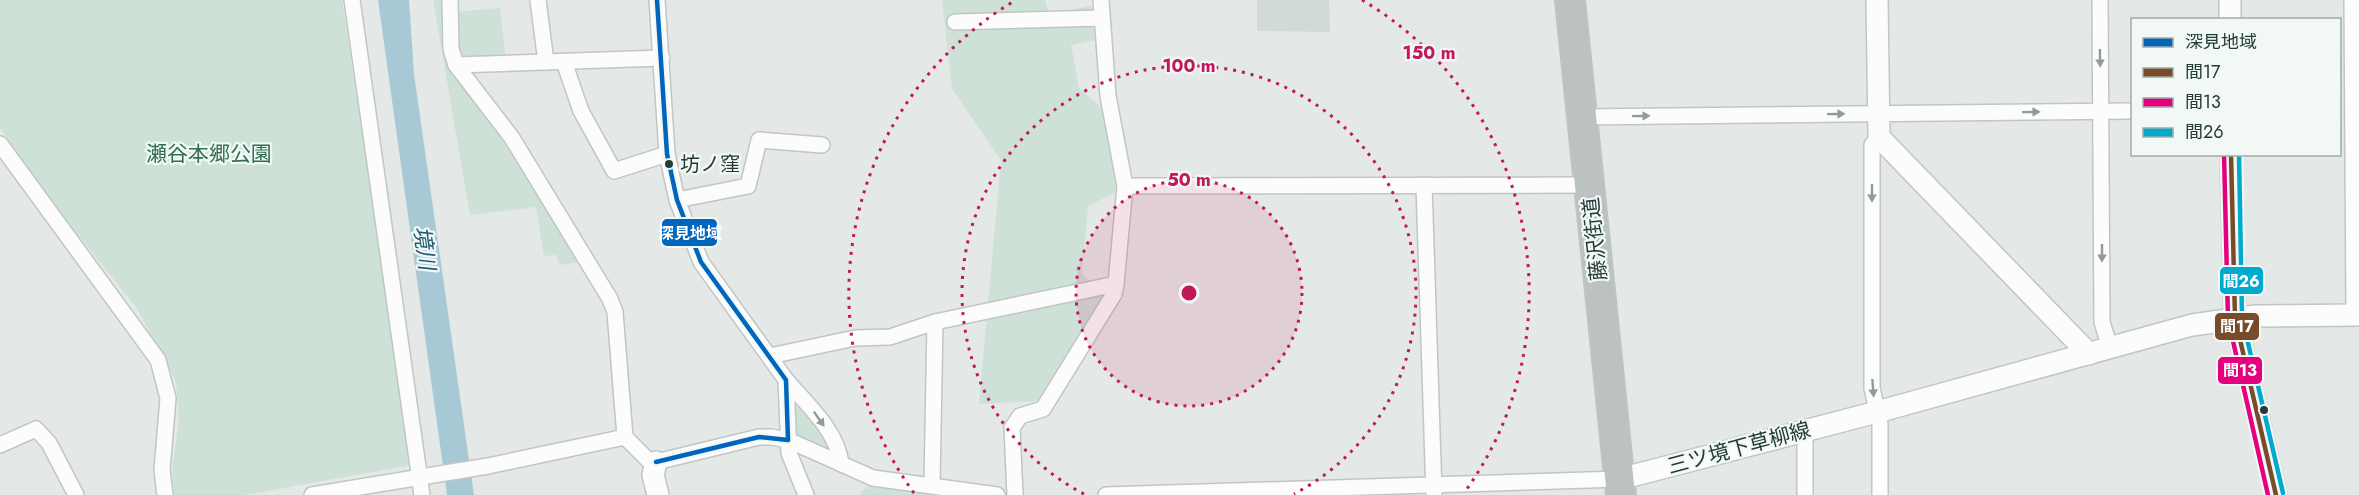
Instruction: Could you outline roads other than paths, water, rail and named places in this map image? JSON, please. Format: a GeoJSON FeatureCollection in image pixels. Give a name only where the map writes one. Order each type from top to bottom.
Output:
{"type":"FeatureCollection","features":[{"type":"Feature","properties":{"kind":"highway","name":"藤沢街道"},"geometry":{"type":"LineString","coordinates":[[1570,0],[1621,487]]}},
{"type":"Feature","properties":{"kind":"street"},"geometry":{"type":"LineString","coordinates":[[352,0],[422,495]]}},
{"type":"Feature","properties":{"kind":"street"},"geometry":{"type":"LineString","coordinates":[[450,0],[451,49],[456,65],[518,147],[610,299],[615,312],[625,437],[648,460],[656,462],[759,437],[788,440],[873,478],[932,484],[997,495]]}},
{"type":"Feature","properties":{"kind":"street"},"geometry":{"type":"LineString","coordinates":[[538,0],[546,62]]}},
{"type":"Feature","properties":{"kind":"street"},"geometry":{"type":"LineString","coordinates":[[657,0],[667,154],[677,200],[701,262],[786,380],[816,414],[840,449],[841,464]]}},
{"type":"Feature","properties":{"kind":"street"},"geometry":{"type":"LineString","coordinates":[[1015,495],[1012,428],[1020,416],[1043,409],[1114,294],[1116,284],[1125,186],[1108,96],[1101,0]]}},
{"type":"Feature","properties":{"kind":"street"},"geometry":{"type":"LineString","coordinates":[[1877,0],[1879,137],[1872,145],[1872,388],[1880,424],[1880,495]]}},
{"type":"Feature","properties":{"kind":"street"},"geometry":{"type":"LineString","coordinates":[[2100,0],[2102,322],[2110,348]]}},
{"type":"Feature","properties":{"kind":"street"},"geometry":{"type":"LineString","coordinates":[[2230,0],[2230,18]]}},
{"type":"Feature","properties":{"kind":"street"},"geometry":{"type":"LineString","coordinates":[[2352,0],[2351,109],[2356,315]]}},
{"type":"Feature","properties":{"kind":"street"},"geometry":{"type":"LineString","coordinates":[[955,22],[1102,18]]}},
{"type":"Feature","properties":{"kind":"street"},"geometry":{"type":"LineString","coordinates":[[456,65],[662,58]]}},
{"type":"Feature","properties":{"kind":"street"},"geometry":{"type":"LineString","coordinates":[[564,62],[581,111],[614,171],[667,154]]}},
{"type":"Feature","properties":{"kind":"street"},"geometry":{"type":"LineString","coordinates":[[1582,117],[2131,111]]}},
{"type":"Feature","properties":{"kind":"street"},"geometry":{"type":"LineString","coordinates":[[1879,137],[2089,354]]}},
{"type":"Feature","properties":{"kind":"street"},"geometry":{"type":"LineString","coordinates":[[677,200],[748,186],[759,140],[822,145]]}},
{"type":"Feature","properties":{"kind":"street"},"geometry":{"type":"LineString","coordinates":[[0,144],[158,360],[168,398],[162,470],[165,495]]}},
{"type":"Feature","properties":{"kind":"street"},"geometry":{"type":"LineString","coordinates":[[2231,156],[2235,318],[2276,495]]}},
{"type":"Feature","properties":{"kind":"street"},"geometry":{"type":"LineString","coordinates":[[1424,185],[1435,490]]}},
{"type":"Feature","properties":{"kind":"street"},"geometry":{"type":"LineString","coordinates":[[1125,186],[1588,185]]}},
{"type":"Feature","properties":{"kind":"street"},"geometry":{"type":"LineString","coordinates":[[770,356],[855,338],[890,337],[935,322],[1116,284]]}},
{"type":"Feature","properties":{"kind":"street","name":"三ツ境下草柳線"},"geometry":{"type":"LineString","coordinates":[[1106,495],[1621,487],[1805,430],[2192,325],[2235,318],[2356,315]]}},
{"type":"Feature","properties":{"kind":"street"},"geometry":{"type":"LineString","coordinates":[[932,484],[935,322]]}},
{"type":"Feature","properties":{"kind":"street"},"geometry":{"type":"LineString","coordinates":[[786,380],[788,440],[792,465],[806,495]]}},
{"type":"Feature","properties":{"kind":"street"},"geometry":{"type":"LineString","coordinates":[[0,445],[36,429],[49,443],[76,495]]}},
{"type":"Feature","properties":{"kind":"street"},"geometry":{"type":"LineString","coordinates":[[1805,430],[1805,495]]}},
{"type":"Feature","properties":{"kind":"street"},"geometry":{"type":"LineString","coordinates":[[312,495],[488,466],[625,437]]}},
{"type":"Feature","properties":{"kind":"street"},"geometry":{"type":"LineString","coordinates":[[656,462],[653,475],[658,495]]}},
{"type":"Feature","properties":{"kind":"water","name":"境川"},"geometry":{"type":"Polygon","coordinates":[[[378,0],[409,0],[414,74],[474,495],[447,495],[378,0]]]}},
{"type":"Feature","properties":{"kind":"place","name":"坊ノ窪"},"geometry":{"type":"Point","coordinates":[669,164]}},
{"type":"Feature","properties":{"kind":"park label","name":"瀬谷本郷公園"},"geometry":{"type":"Point","coordinates":[209,154]}}]}
